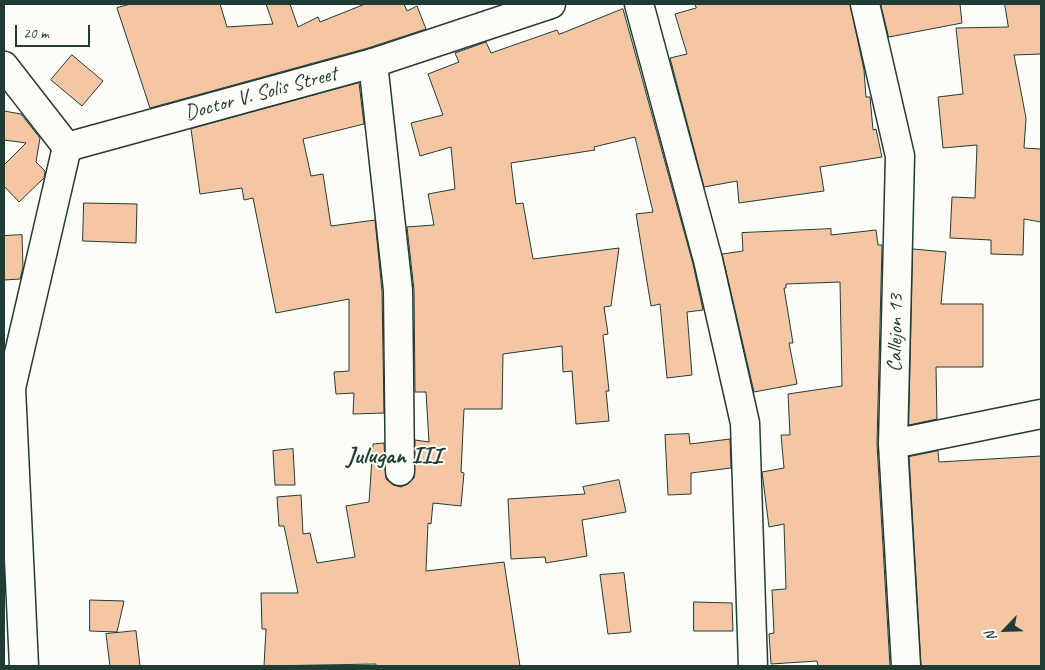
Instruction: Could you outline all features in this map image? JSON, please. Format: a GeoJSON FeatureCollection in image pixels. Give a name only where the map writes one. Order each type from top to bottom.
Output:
{"type":"FeatureCollection","features":[{"type":"Feature","properties":{"kind":"street","name":"Doctor V. Solis Street"},"geometry":{"type":"LineString","coordinates":[[67,146],[373,63],[551,4]]}},
{"type":"Feature","properties":{"kind":"street"},"geometry":{"type":"LineString","coordinates":[[639,4],[708,260],[745,423],[753,666]]}},
{"type":"Feature","properties":{"kind":"street","name":"Callejon 13"},"geometry":{"type":"LineString","coordinates":[[865,4],[900,156],[893,444],[906,666]]}},
{"type":"Feature","properties":{"kind":"street"},"geometry":{"type":"LineString","coordinates":[[373,63],[398,290],[400,471]]}},
{"type":"Feature","properties":{"kind":"street"},"geometry":{"type":"LineString","coordinates":[[4,66],[67,146],[10,388],[24,666]]}},
{"type":"Feature","properties":{"kind":"street"},"geometry":{"type":"LineString","coordinates":[[893,444],[1041,414]]}},
{"type":"Feature","properties":{"kind":"building"},"geometry":{"type":"Polygon","coordinates":[[[131,4],[220,4],[227,27],[273,24],[266,4],[290,4],[298,27],[318,17],[320,22],[365,4],[404,4],[407,11],[417,6],[426,29],[368,48],[150,108],[117,8],[131,4]]]}},
{"type":"Feature","properties":{"kind":"building"},"geometry":{"type":"Polygon","coordinates":[[[695,4],[850,4],[864,70],[866,97],[870,97],[873,130],[876,129],[882,157],[820,167],[824,191],[739,203],[737,181],[704,187],[670,58],[687,54],[675,14],[696,8],[695,4]]]}},
{"type":"Feature","properties":{"kind":"building"},"geometry":{"type":"Polygon","coordinates":[[[881,4],[960,4],[962,23],[889,37],[881,4]]]}},
{"type":"Feature","properties":{"kind":"building"},"geometry":{"type":"Polygon","coordinates":[[[1005,4],[1041,4],[1041,54],[1014,55],[1026,118],[1024,148],[1041,149],[1041,222],[1024,219],[1023,255],[991,254],[991,240],[950,238],[952,197],[975,198],[977,145],[943,148],[938,97],[963,94],[956,28],[1008,27],[1005,4]]]}},
{"type":"Feature","properties":{"kind":"building"},"geometry":{"type":"Polygon","coordinates":[[[623,9],[693,264],[703,310],[687,312],[692,375],[667,378],[660,304],[651,306],[636,214],[653,212],[635,137],[594,147],[595,150],[511,163],[516,204],[523,203],[533,259],[619,248],[611,306],[604,307],[608,334],[603,335],[609,391],[606,391],[609,421],[576,424],[572,371],[563,372],[562,346],[503,354],[502,409],[464,409],[461,472],[464,473],[461,506],[433,503],[431,524],[428,523],[426,571],[504,562],[520,666],[376,666],[376,664],[264,666],[266,629],[262,629],[261,593],[298,593],[284,526],[279,526],[277,497],[301,495],[303,534],[310,533],[317,563],[355,557],[346,506],[369,502],[373,444],[384,443],[386,479],[393,485],[401,487],[408,484],[414,478],[415,440],[429,442],[426,392],[415,392],[414,290],[407,227],[434,225],[428,194],[455,189],[451,147],[420,156],[411,123],[443,115],[428,74],[459,62],[455,53],[486,42],[491,53],[557,30],[559,34],[623,9]]]}},
{"type":"Feature","properties":{"kind":"building"},"geometry":{"type":"Polygon","coordinates":[[[72,55],[103,81],[82,106],[51,80],[72,55]]]}},
{"type":"Feature","properties":{"kind":"building"},"geometry":{"type":"Polygon","coordinates":[[[359,83],[364,124],[303,139],[311,176],[323,174],[331,226],[375,220],[382,291],[384,413],[353,414],[354,393],[336,394],[334,372],[349,371],[349,299],[276,313],[253,198],[244,200],[242,188],[200,194],[191,129],[359,83]]]}},
{"type":"Feature","properties":{"kind":"building"},"geometry":{"type":"Polygon","coordinates":[[[4,111],[21,114],[40,138],[36,162],[45,171],[44,178],[19,202],[4,186],[4,165],[26,143],[4,140],[4,111]]]}},
{"type":"Feature","properties":{"kind":"building"},"geometry":{"type":"Polygon","coordinates":[[[84,203],[137,204],[136,243],[83,241],[84,203]]]}},
{"type":"Feature","properties":{"kind":"building"},"geometry":{"type":"Polygon","coordinates":[[[831,229],[831,235],[876,230],[878,245],[882,245],[877,444],[890,666],[818,666],[817,661],[771,664],[769,634],[774,633],[772,590],[786,589],[784,524],[769,527],[762,472],[784,468],[781,435],[790,435],[788,394],[842,386],[840,282],[786,284],[786,288],[784,288],[793,343],[789,343],[797,384],[754,392],[722,254],[743,251],[742,233],[831,229]]]}},
{"type":"Feature","properties":{"kind":"building"},"geometry":{"type":"Polygon","coordinates":[[[22,235],[23,267],[20,279],[4,280],[4,236],[22,235]]]}},
{"type":"Feature","properties":{"kind":"building"},"geometry":{"type":"Polygon","coordinates":[[[913,249],[946,252],[941,304],[983,304],[983,367],[936,367],[937,419],[909,425],[913,249]]]}},
{"type":"Feature","properties":{"kind":"building"},"geometry":{"type":"Polygon","coordinates":[[[689,434],[690,444],[730,439],[731,468],[691,473],[691,494],[668,495],[665,435],[689,434]]]}},
{"type":"Feature","properties":{"kind":"building"},"geometry":{"type":"Polygon","coordinates":[[[293,449],[295,485],[275,485],[273,451],[293,449]]]}},
{"type":"Feature","properties":{"kind":"building"},"geometry":{"type":"Polygon","coordinates":[[[938,451],[939,462],[1041,456],[1041,666],[921,666],[909,457],[938,451]]]}},
{"type":"Feature","properties":{"kind":"building"},"geometry":{"type":"Polygon","coordinates":[[[619,480],[626,512],[582,520],[587,556],[546,563],[545,557],[511,559],[508,499],[585,494],[583,487],[619,480]]]}},
{"type":"Feature","properties":{"kind":"building"},"geometry":{"type":"Polygon","coordinates":[[[624,573],[631,632],[608,634],[600,575],[624,573]]]}},
{"type":"Feature","properties":{"kind":"building"},"geometry":{"type":"Polygon","coordinates":[[[90,600],[124,601],[117,632],[90,631],[90,600]]]}},
{"type":"Feature","properties":{"kind":"building"},"geometry":{"type":"Polygon","coordinates":[[[694,602],[732,603],[733,631],[694,631],[694,602]]]}},
{"type":"Feature","properties":{"kind":"building"},"geometry":{"type":"Polygon","coordinates":[[[136,631],[140,666],[110,666],[106,634],[136,631]]]}},
{"type":"Feature","properties":{"kind":"district","name":"Julugan III"},"geometry":{"type":"Point","coordinates":[394,457]}}]}
